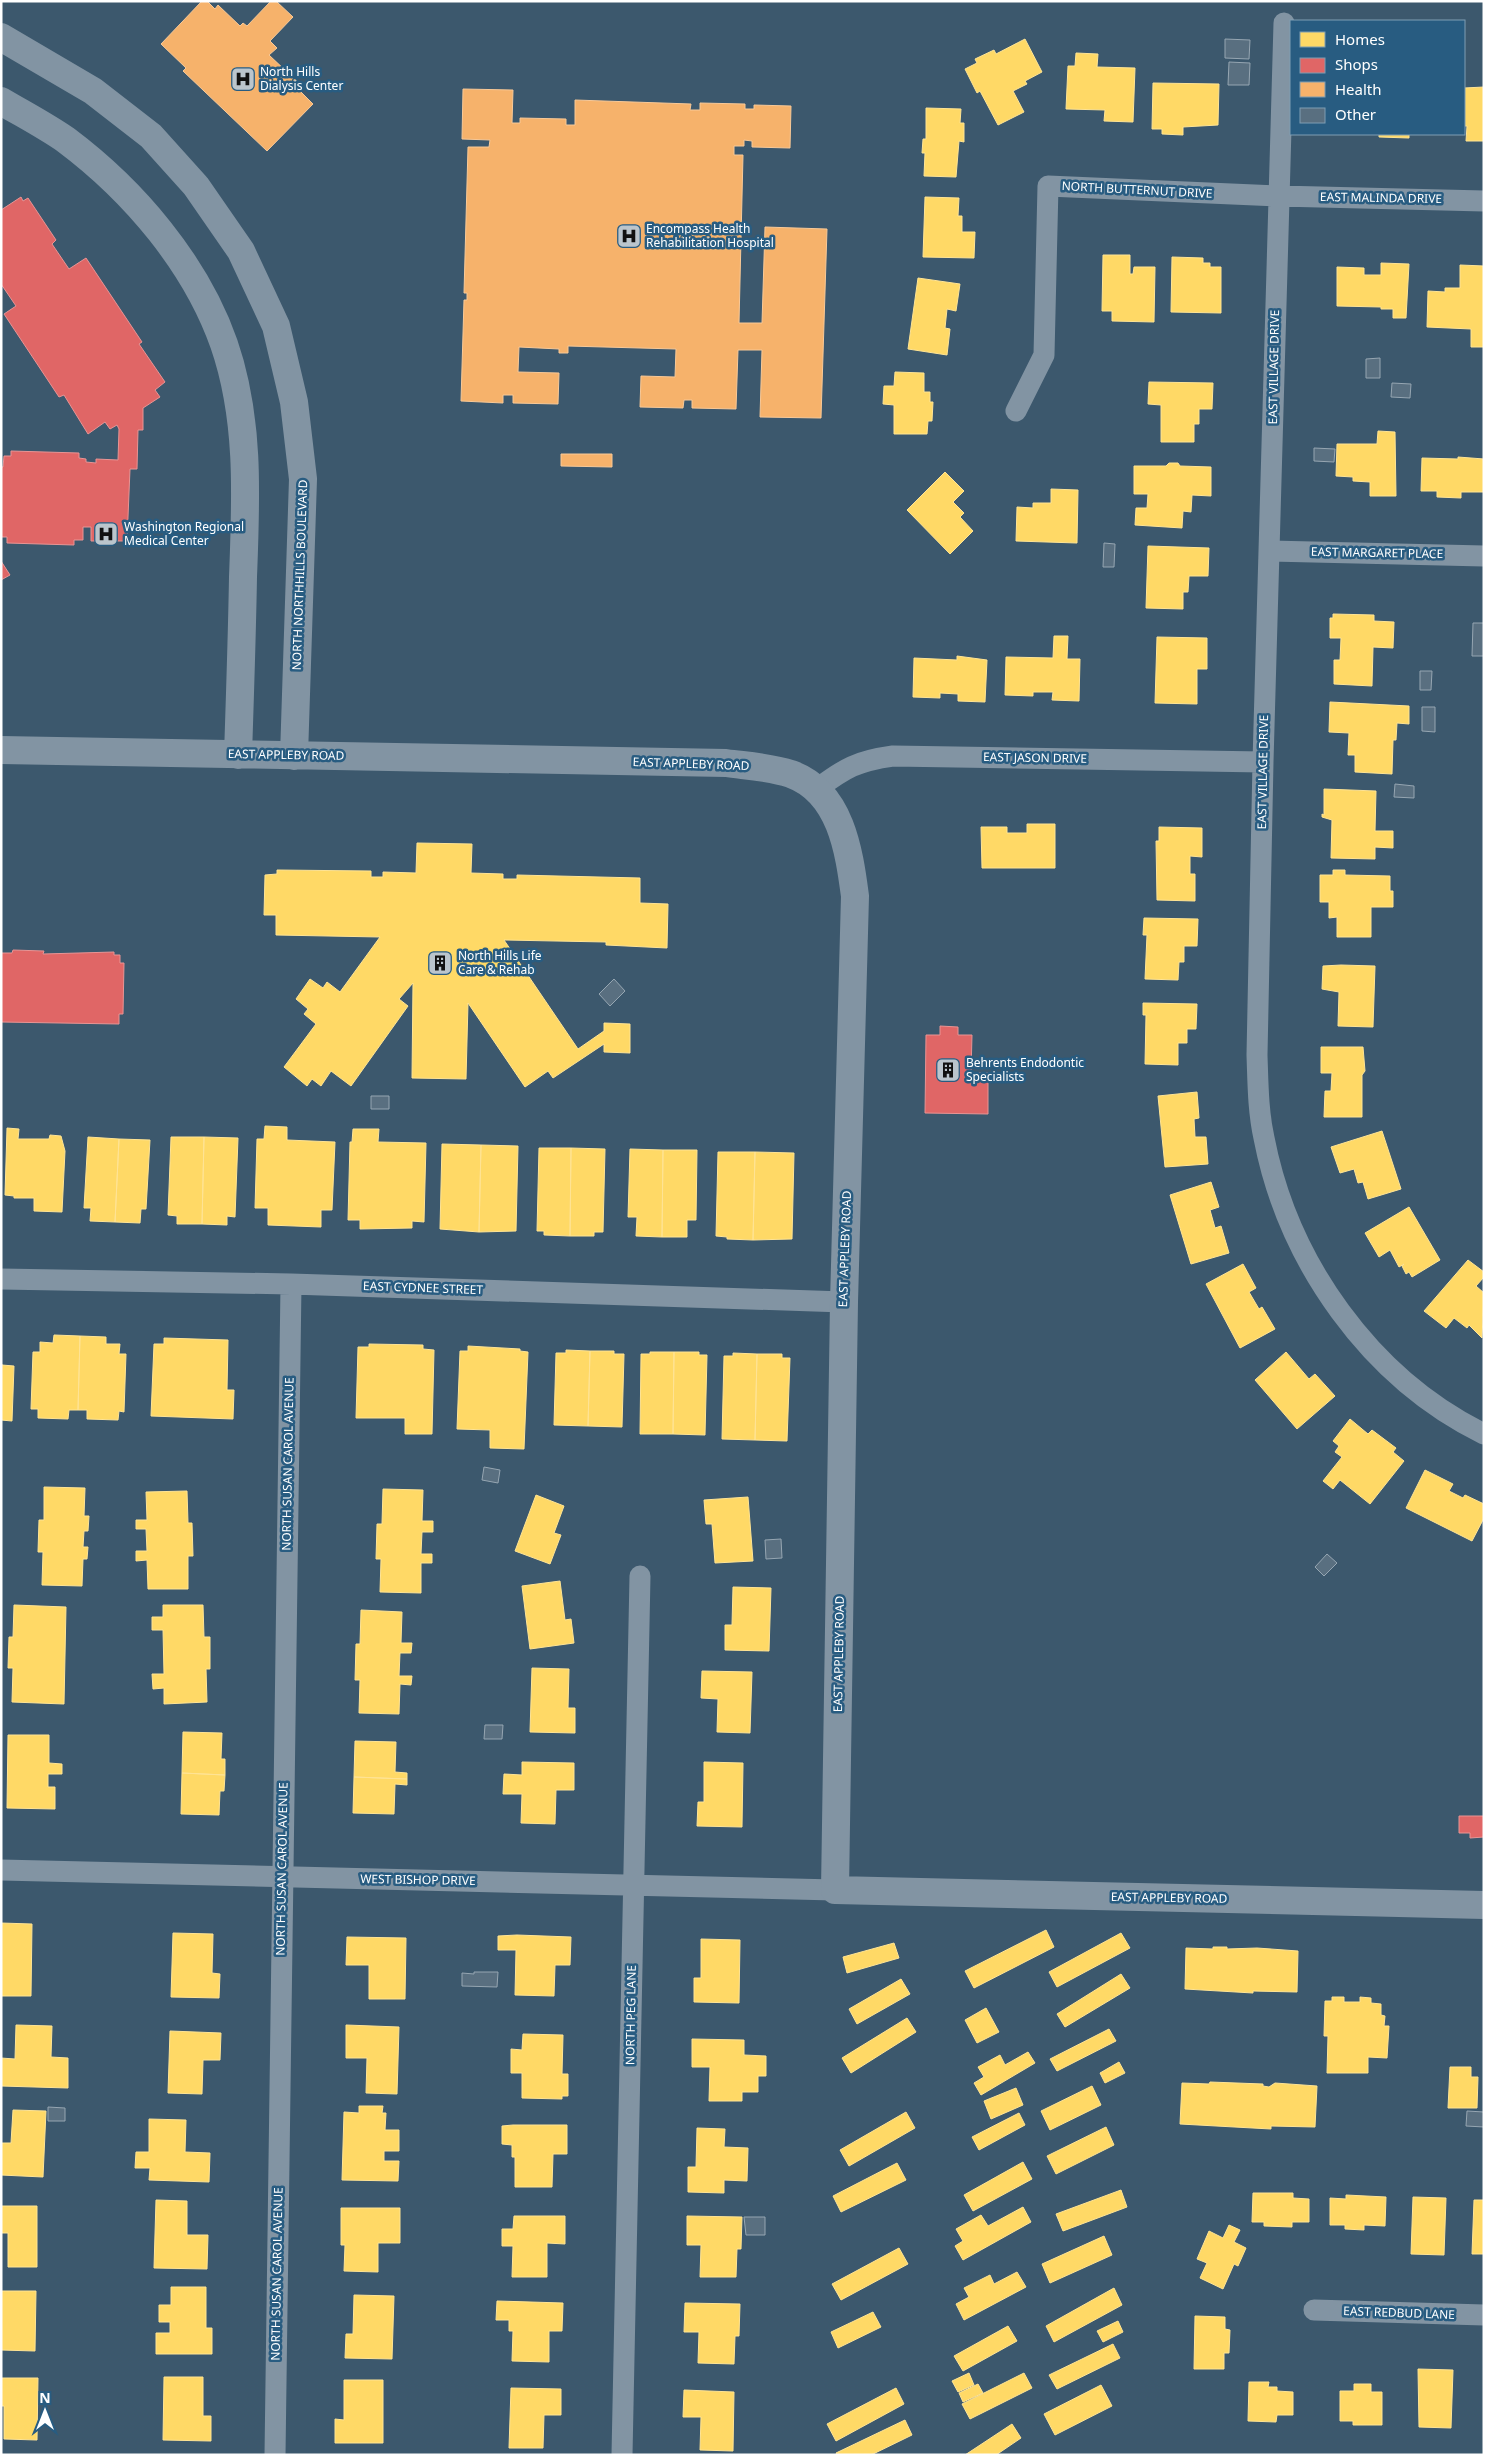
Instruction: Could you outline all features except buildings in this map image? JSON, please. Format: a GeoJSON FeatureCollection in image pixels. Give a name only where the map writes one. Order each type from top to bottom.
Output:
{"type":"FeatureCollection","features":[{"type":"Feature","properties":{"kind":"street","name":"EAST VILLAGE DRIVE"},"geometry":{"type":"LineString","coordinates":[[1284,23],[1263,762],[1258,1080],[1264,1138],[1274,1179],[1294,1233],[1317,1277],[1350,1325],[1390,1370],[1429,1402],[1484,1434]]}},
{"type":"Feature","properties":{"kind":"street","name":"NORTH NORTHHILLS BOULEVARD"},"geometry":{"type":"LineString","coordinates":[[1,37],[94,91],[151,136],[196,186],[241,251],[276,326],[294,402],[303,479],[294,756]]}},
{"type":"Feature","properties":{"kind":"street"},"geometry":{"type":"LineString","coordinates":[[1,101],[66,140],[114,181],[157,227],[196,284],[224,344],[239,407],[246,476],[238,755]]}},
{"type":"Feature","properties":{"kind":"street","name":"NORTH BUTTERNUT DRIVE"},"geometry":{"type":"LineString","coordinates":[[1016,410],[1044,355],[1048,186],[1278,196]]}},
{"type":"Feature","properties":{"kind":"street","name":"EAST MALINDA DRIVE"},"geometry":{"type":"LineString","coordinates":[[1278,196],[1484,201]]}},
{"type":"Feature","properties":{"kind":"street","name":"EAST MARGARET PLACE"},"geometry":{"type":"LineString","coordinates":[[1270,551],[1484,556]]}},
{"type":"Feature","properties":{"kind":"street","name":"EAST APPLEBY ROAD"},"geometry":{"type":"LineString","coordinates":[[1,750],[726,763],[763,767],[792,774],[817,789],[833,810],[841,828],[849,855],[855,896],[844,1302],[835,1890],[1484,1905]]}},
{"type":"Feature","properties":{"kind":"street","name":"EAST JASON DRIVE"},"geometry":{"type":"LineString","coordinates":[[817,789],[846,768],[869,759],[893,756],[1263,762]]}},
{"type":"Feature","properties":{"kind":"street","name":"EAST CYDNEE STREET"},"geometry":{"type":"LineString","coordinates":[[1,1279],[291,1284],[844,1302]]}},
{"type":"Feature","properties":{"kind":"street","name":"NORTH SUSAN CAROL AVENUE"},"geometry":{"type":"LineString","coordinates":[[275,2455],[291,1284]]}},
{"type":"Feature","properties":{"kind":"street","name":"NORTH PEG LANE"},"geometry":{"type":"LineString","coordinates":[[622,2455],[640,1576]]}},
{"type":"Feature","properties":{"kind":"street","name":"WEST BISHOP DRIVE"},"geometry":{"type":"LineString","coordinates":[[1,1870],[835,1890]]}},
{"type":"Feature","properties":{"kind":"street","name":"EAST REDBUD LANE"},"geometry":{"type":"LineString","coordinates":[[1314,2310],[1484,2315]]}},
{"type":"Feature","properties":{"kind":"place","name":"North Hills Dialysis Center"},"geometry":{"type":"Point","coordinates":[243,79]}},
{"type":"Feature","properties":{"kind":"place","name":"Encompass Health Rehabilitation Hospital"},"geometry":{"type":"Point","coordinates":[629,236]}},
{"type":"Feature","properties":{"kind":"place","name":"Washington Regional Medical Center"},"geometry":{"type":"Point","coordinates":[106,534]}},
{"type":"Feature","properties":{"kind":"place","name":"North Hills Life Care & Rehab"},"geometry":{"type":"Point","coordinates":[440,963]}},
{"type":"Feature","properties":{"kind":"place","name":"Behrents Endodontic Specialists"},"geometry":{"type":"Point","coordinates":[948,1070]}}]}
